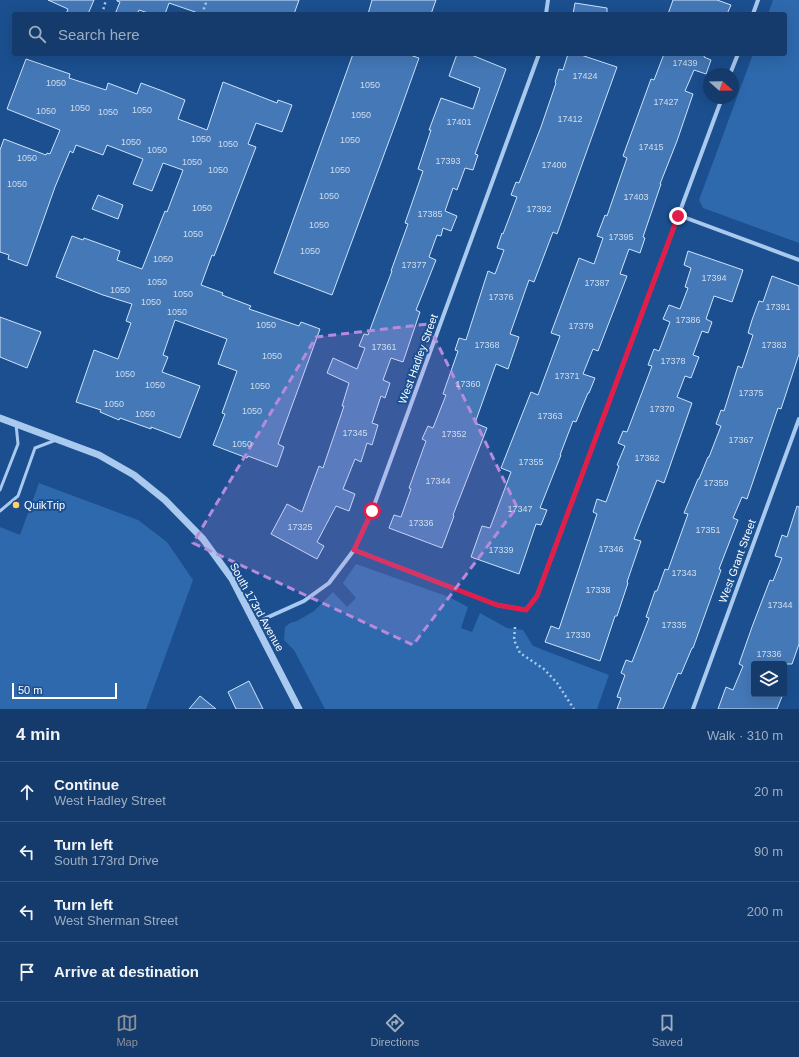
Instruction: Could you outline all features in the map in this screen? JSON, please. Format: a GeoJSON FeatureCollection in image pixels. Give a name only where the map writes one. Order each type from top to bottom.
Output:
{"type":"FeatureCollection","features":[{"type":"Feature","properties":{"kind":"street"},"geometry":{"type":"LineString","coordinates":[[546,12],[548,0]]}},
{"type":"Feature","properties":{"kind":"street"},"geometry":{"type":"LineString","coordinates":[[754,12],[758,0]]}},
{"type":"Feature","properties":{"kind":"street","name":"West Hadley Street"},"geometry":{"type":"LineString","coordinates":[[255,623],[304,601],[329,583],[354,550],[375,503],[538,56]]}},
{"type":"Feature","properties":{"kind":"street"},"geometry":{"type":"LineString","coordinates":[[732,68],[737,56]]}},
{"type":"Feature","properties":{"kind":"street"},"geometry":{"type":"LineString","coordinates":[[354,550],[497,605],[526,610],[537,596],[720,104]]}},
{"type":"Feature","properties":{"kind":"street"},"geometry":{"type":"LineString","coordinates":[[678,216],[799,260]]}},
{"type":"Feature","properties":{"kind":"street","name":"South 173rd Avenue"},"geometry":{"type":"LineString","coordinates":[[0,418],[99,455],[134,476],[165,500],[203,539],[232,579],[299,709]]}},
{"type":"Feature","properties":{"kind":"street","name":"West Grant Street"},"geometry":{"type":"LineString","coordinates":[[693,709],[799,419]]}},
{"type":"Feature","properties":{"kind":"lane"},"geometry":{"type":"LineString","coordinates":[[0,490],[18,444],[16,424]]}},
{"type":"Feature","properties":{"kind":"lane"},"geometry":{"type":"LineString","coordinates":[[0,511],[18,496],[35,448],[57,439]]}},
{"type":"Feature","properties":{"kind":"path"},"geometry":{"type":"LineString","coordinates":[[103,12],[106,0]]}},
{"type":"Feature","properties":{"kind":"path"},"geometry":{"type":"LineString","coordinates":[[203,12],[207,0]]}},
{"type":"Feature","properties":{"kind":"path"},"geometry":{"type":"LineString","coordinates":[[515,627],[514,640],[520,653],[544,670],[557,683],[574,709]]}},
{"type":"Feature","properties":{"kind":"highlighted area"},"geometry":{"type":"Polygon","coordinates":[[[428,324],[517,507],[413,645],[193,543],[316,337],[428,324]]]}},
{"type":"Feature","properties":{"kind":"shaded area"},"geometry":{"type":"Polygon","coordinates":[[[773,0],[799,0],[799,243],[703,208],[699,200],[735,104],[739,104],[739,92],[752,56],[787,56],[787,12],[769,12],[773,0]]]}},
{"type":"Feature","properties":{"kind":"shaded area"},"geometry":{"type":"Polygon","coordinates":[[[39,483],[138,520],[167,542],[193,580],[146,709],[0,709],[0,527],[20,535],[39,483]]]}},
{"type":"Feature","properties":{"kind":"shaded area"},"geometry":{"type":"Polygon","coordinates":[[[356,564],[449,597],[468,607],[461,628],[472,632],[480,613],[507,628],[523,630],[533,646],[609,675],[597,709],[325,709],[294,650],[284,640],[285,627],[314,611],[333,592],[347,607],[356,598],[343,583],[356,564]]]}},
{"type":"Feature","properties":{"kind":"building"},"geometry":{"type":"Polygon","coordinates":[[[48,0],[94,0],[89,12],[67,12],[68,9],[48,0]]]}},
{"type":"Feature","properties":{"kind":"building"},"geometry":{"type":"Polygon","coordinates":[[[299,0],[295,12],[195,12],[169,3],[166,12],[145,12],[139,10],[138,12],[116,12],[120,2],[117,1],[299,0]]]}},
{"type":"Feature","properties":{"kind":"building"},"geometry":{"type":"Polygon","coordinates":[[[372,0],[436,0],[432,12],[369,12],[372,0]]]}},
{"type":"Feature","properties":{"kind":"building"},"geometry":{"type":"Polygon","coordinates":[[[673,0],[717,0],[731,5],[728,12],[669,12],[673,0]]]}},
{"type":"Feature","properties":{"kind":"building"},"geometry":{"type":"Polygon","coordinates":[[[575,3],[607,8],[607,12],[573,12],[575,3]]]}},
{"type":"Feature","properties":{"kind":"building"},"geometry":{"type":"Polygon","coordinates":[[[352,56],[413,56],[419,58],[332,295],[274,273],[352,56]]]}},
{"type":"Feature","properties":{"kind":"building"},"geometry":{"type":"Polygon","coordinates":[[[456,56],[474,56],[506,69],[475,154],[478,155],[473,170],[465,168],[457,190],[453,188],[445,211],[457,216],[451,231],[443,228],[441,236],[437,235],[429,257],[436,260],[416,310],[420,312],[403,362],[391,358],[383,380],[390,383],[385,398],[381,396],[372,423],[378,425],[372,445],[367,443],[361,462],[355,459],[343,489],[355,494],[349,511],[336,506],[317,542],[324,546],[317,559],[271,534],[287,504],[302,512],[319,466],[323,468],[344,406],[342,406],[349,383],[327,373],[333,358],[357,369],[365,348],[359,346],[364,334],[368,335],[408,224],[405,223],[423,171],[418,169],[431,130],[429,130],[441,98],[473,109],[480,88],[449,76],[456,56]]]}},
{"type":"Feature","properties":{"kind":"building"},"geometry":{"type":"Polygon","coordinates":[[[567,56],[584,56],[617,67],[557,234],[553,232],[534,282],[529,280],[510,334],[519,337],[508,369],[496,364],[475,423],[487,428],[453,515],[454,516],[442,548],[389,528],[394,515],[401,517],[411,489],[409,488],[426,441],[422,439],[428,426],[433,428],[446,395],[443,394],[458,351],[455,350],[459,338],[466,340],[488,271],[495,274],[504,250],[497,248],[517,197],[511,195],[516,182],[519,183],[541,127],[556,83],[559,69],[563,70],[567,56]]]}},
{"type":"Feature","properties":{"kind":"building"},"geometry":{"type":"Polygon","coordinates":[[[663,56],[704,56],[711,60],[708,68],[703,68],[703,73],[694,70],[685,91],[693,94],[660,184],[643,237],[645,238],[640,253],[629,249],[620,274],[627,276],[598,351],[593,349],[583,374],[595,378],[576,422],[573,421],[540,508],[547,510],[541,525],[536,524],[519,574],[471,557],[482,526],[490,528],[511,472],[501,468],[531,392],[538,395],[560,336],[551,333],[579,258],[594,264],[603,238],[597,236],[605,215],[607,216],[627,158],[623,156],[651,79],[654,80],[663,56]]]}},
{"type":"Feature","properties":{"kind":"building"},"geometry":{"type":"Polygon","coordinates":[[[26,59],[70,74],[69,78],[106,90],[108,83],[137,94],[141,83],[160,90],[185,100],[178,119],[207,130],[223,82],[277,103],[278,100],[292,105],[282,132],[256,123],[248,144],[256,147],[214,256],[212,255],[201,285],[251,306],[249,309],[299,326],[301,322],[320,329],[278,444],[284,447],[277,467],[248,456],[247,458],[213,445],[225,414],[222,413],[237,371],[218,364],[227,339],[175,320],[163,355],[168,357],[162,372],[200,386],[180,438],[151,427],[151,429],[120,418],[119,420],[100,412],[101,410],[76,402],[94,350],[118,359],[131,323],[126,321],[132,304],[103,295],[56,277],[72,236],[83,240],[84,238],[120,251],[117,260],[142,269],[165,211],[167,212],[183,170],[163,163],[152,191],[133,184],[143,159],[107,145],[103,155],[76,145],[73,153],[70,151],[55,187],[27,266],[8,259],[9,255],[0,252],[0,150],[4,139],[46,155],[47,153],[50,154],[60,130],[7,109],[26,59]]]}},
{"type":"Feature","properties":{"kind":"building"},"geometry":{"type":"Polygon","coordinates":[[[98,195],[123,205],[118,219],[92,209],[98,195]]]}},
{"type":"Feature","properties":{"kind":"building"},"geometry":{"type":"Polygon","coordinates":[[[688,251],[743,270],[732,302],[714,296],[706,319],[712,322],[708,333],[702,331],[693,355],[699,357],[691,378],[685,376],[677,397],[692,403],[664,483],[657,480],[634,539],[641,541],[617,616],[615,616],[600,661],[545,642],[551,626],[559,629],[597,514],[593,512],[597,499],[606,502],[619,466],[617,465],[625,446],[618,443],[623,431],[627,432],[652,366],[648,365],[654,349],[659,351],[670,322],[663,319],[669,305],[680,309],[688,288],[685,287],[691,268],[684,265],[688,251]]]}},
{"type":"Feature","properties":{"kind":"building"},"geometry":{"type":"Polygon","coordinates":[[[772,276],[799,286],[799,354],[781,409],[778,408],[747,499],[742,497],[733,518],[738,520],[719,569],[721,570],[693,648],[681,674],[678,673],[663,709],[617,709],[621,698],[617,697],[625,675],[621,673],[626,660],[632,662],[649,618],[646,617],[655,591],[657,591],[665,569],[668,570],[688,514],[684,513],[721,426],[716,424],[721,410],[724,411],[738,366],[742,368],[753,335],[748,333],[752,320],[759,301],[763,302],[772,276]]]}},
{"type":"Feature","properties":{"kind":"building"},"geometry":{"type":"Polygon","coordinates":[[[0,317],[41,332],[27,368],[0,357],[0,317]]]}},
{"type":"Feature","properties":{"kind":"building"},"geometry":{"type":"Polygon","coordinates":[[[797,506],[799,507],[799,644],[792,664],[787,664],[787,661],[751,661],[751,697],[782,697],[777,709],[718,709],[726,687],[733,690],[743,666],[739,664],[752,627],[770,580],[773,581],[782,558],[775,556],[782,535],[787,537],[797,506]]]}},
{"type":"Feature","properties":{"kind":"building"},"geometry":{"type":"Polygon","coordinates":[[[249,681],[263,709],[236,709],[228,692],[249,681]]]}},
{"type":"Feature","properties":{"kind":"building"},"geometry":{"type":"Polygon","coordinates":[[[200,696],[216,709],[189,709],[200,696]]]}},
{"type":"Feature","properties":{"kind":"place","name":"QuikTrip"},"geometry":{"type":"Point","coordinates":[16,505]}},
{"type":"Feature","properties":{"kind":"route"},"geometry":{"type":"LineString","coordinates":[[372,511],[354,550],[497,605],[526,610],[537,596],[678,216]]}}]}
